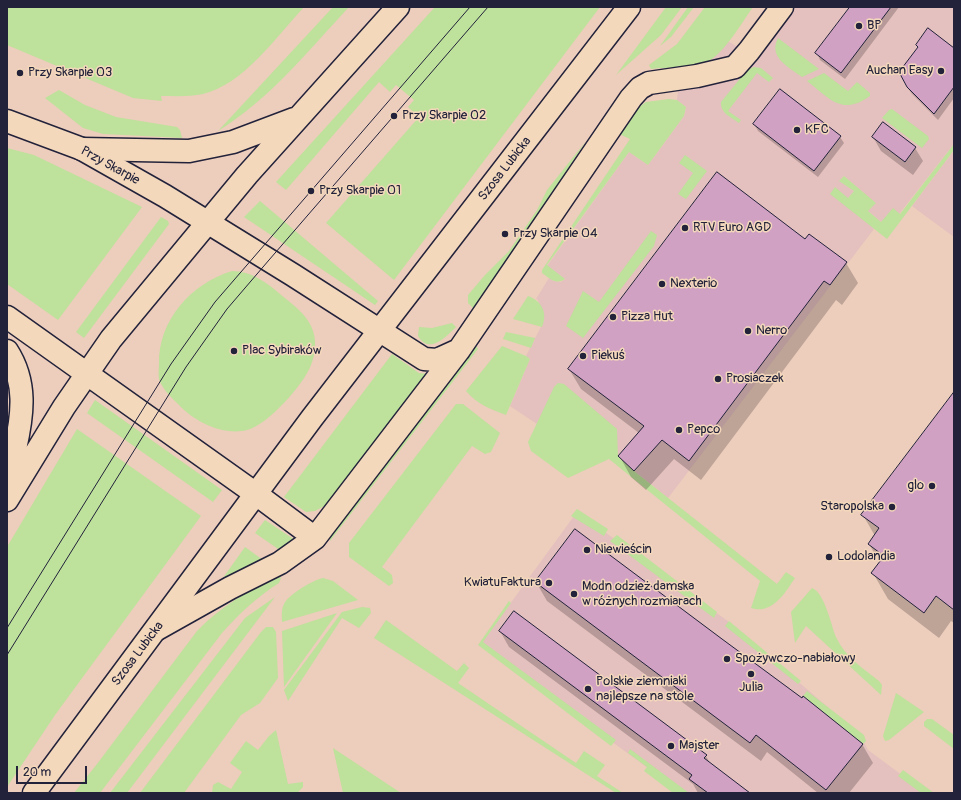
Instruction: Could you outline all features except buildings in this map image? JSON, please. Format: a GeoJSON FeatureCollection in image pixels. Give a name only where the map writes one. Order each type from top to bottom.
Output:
{"type":"FeatureCollection","features":[{"type":"Feature","properties":{"kind":"main road"},"geometry":{"type":"LineString","coordinates":[[7,500],[87,372],[112,339],[207,221],[297,118],[398,7]]}},
{"type":"Feature","properties":{"kind":"main road","name":"Szosa Lubicka"},"geometry":{"type":"LineString","coordinates":[[381,331],[629,7]]}},
{"type":"Feature","properties":{"kind":"main road"},"geometry":{"type":"LineString","coordinates":[[157,629],[230,588],[280,563],[314,538],[459,350],[631,98],[640,88],[649,83],[697,76],[735,67],[782,7]]}},
{"type":"Feature","properties":{"kind":"main road"},"geometry":{"type":"LineString","coordinates":[[82,149],[189,151],[233,142],[297,118]]}},
{"type":"Feature","properties":{"kind":"main road","name":"Przy Skarpie"},"geometry":{"type":"LineString","coordinates":[[7,122],[82,149],[207,221]]}},
{"type":"Feature","properties":{"kind":"main road"},"geometry":{"type":"LineString","coordinates":[[207,221],[424,359],[437,360],[459,350]]}},
{"type":"Feature","properties":{"kind":"main road"},"geometry":{"type":"LineString","coordinates":[[7,316],[256,494],[314,538]]}},
{"type":"Feature","properties":{"kind":"main road"},"geometry":{"type":"LineString","coordinates":[[256,494],[381,331]]}},
{"type":"Feature","properties":{"kind":"main road"},"geometry":{"type":"LineString","coordinates":[[7,350],[18,374],[23,404],[21,421],[7,482]]}},
{"type":"Feature","properties":{"kind":"main road","name":"Szosa Lubicka"},"geometry":{"type":"LineString","coordinates":[[34,793],[256,494]]}},
{"type":"Feature","properties":{"kind":"shaded area"},"geometry":{"type":"Polygon","coordinates":[[[775,7],[954,7],[954,144],[899,214],[881,222],[868,211],[875,203],[844,176],[840,181],[854,191],[848,198],[874,229],[668,498],[634,471],[646,457],[618,456],[557,384],[537,424],[510,406],[530,359],[526,356],[543,323],[538,300],[536,299],[549,278],[554,281],[561,282],[565,279],[547,266],[629,152],[648,165],[684,116],[686,107],[677,100],[681,66],[696,65],[722,49],[728,41],[744,51],[775,7]]]}},
{"type":"Feature","properties":{"kind":"shaded area"},"geometry":{"type":"Polygon","coordinates":[[[954,150],[954,237],[912,206],[954,150]]]}},
{"type":"Feature","properties":{"kind":"shaded area"},"geometry":{"type":"Polygon","coordinates":[[[577,512],[729,622],[860,735],[868,750],[926,793],[682,793],[480,645],[577,512]]]}},
{"type":"Feature","properties":{"kind":"green space"},"geometry":{"type":"Polygon","coordinates":[[[7,7],[304,7],[271,45],[232,81],[218,89],[203,94],[187,96],[161,96],[162,101],[133,98],[7,45],[7,7]]]}},
{"type":"Feature","properties":{"kind":"green space"},"geometry":{"type":"Polygon","coordinates":[[[333,7],[349,7],[288,74],[255,104],[218,131],[333,7]]]}},
{"type":"Feature","properties":{"kind":"green space"},"geometry":{"type":"Polygon","coordinates":[[[435,7],[600,7],[394,280],[326,223],[419,117],[408,107],[414,100],[396,85],[390,92],[379,82],[286,190],[276,182],[435,7]]]}},
{"type":"Feature","properties":{"kind":"green space"},"geometry":{"type":"Polygon","coordinates":[[[666,7],[682,7],[661,35],[616,75],[666,7]]]}},
{"type":"Feature","properties":{"kind":"green space"},"geometry":{"type":"Polygon","coordinates":[[[688,7],[694,7],[671,37],[660,46],[688,7]]]}},
{"type":"Feature","properties":{"kind":"green space"},"geometry":{"type":"Polygon","coordinates":[[[705,7],[753,7],[725,47],[711,60],[692,66],[651,69],[649,65],[677,44],[705,7]]]}},
{"type":"Feature","properties":{"kind":"green space"},"geometry":{"type":"Polygon","coordinates":[[[778,38],[819,69],[802,77],[791,69],[781,61],[778,56],[776,45],[778,38]]]}},
{"type":"Feature","properties":{"kind":"green space"},"geometry":{"type":"Polygon","coordinates":[[[754,67],[761,68],[773,78],[769,82],[757,73],[728,111],[741,120],[739,123],[724,112],[721,102],[747,70],[754,67]]]}},
{"type":"Feature","properties":{"kind":"green space"},"geometry":{"type":"Polygon","coordinates":[[[824,73],[848,91],[857,82],[870,93],[870,96],[852,105],[837,103],[807,81],[824,73]]]}},
{"type":"Feature","properties":{"kind":"green space"},"geometry":{"type":"Polygon","coordinates":[[[59,90],[85,105],[116,117],[177,127],[180,130],[182,138],[103,134],[83,128],[45,98],[59,90]]]}},
{"type":"Feature","properties":{"kind":"green space"},"geometry":{"type":"Polygon","coordinates":[[[669,99],[677,100],[686,107],[684,116],[648,165],[629,152],[547,265],[565,279],[562,281],[556,281],[542,273],[542,270],[630,139],[617,133],[632,112],[646,102],[669,99]]]}},
{"type":"Feature","properties":{"kind":"green space"},"geometry":{"type":"Polygon","coordinates":[[[892,109],[928,136],[929,139],[922,148],[882,118],[889,110],[892,109]]]}},
{"type":"Feature","properties":{"kind":"green space"},"geometry":{"type":"Polygon","coordinates":[[[586,141],[516,249],[474,309],[468,303],[468,295],[509,251],[537,210],[547,190],[586,141]]]}},
{"type":"Feature","properties":{"kind":"green space"},"geometry":{"type":"Polygon","coordinates":[[[954,144],[954,150],[887,239],[830,194],[835,187],[848,198],[854,191],[839,181],[844,176],[876,203],[868,211],[881,222],[893,208],[900,214],[954,144]]]}},
{"type":"Feature","properties":{"kind":"green space"},"geometry":{"type":"Polygon","coordinates":[[[7,148],[34,155],[142,207],[58,320],[7,284],[7,148]]]}},
{"type":"Feature","properties":{"kind":"green space"},"geometry":{"type":"Polygon","coordinates":[[[685,155],[707,171],[686,199],[678,194],[693,173],[679,163],[685,155]]]}},
{"type":"Feature","properties":{"kind":"green space"},"geometry":{"type":"Polygon","coordinates":[[[260,201],[378,301],[375,305],[244,217],[260,201]]]}},
{"type":"Feature","properties":{"kind":"green space"},"geometry":{"type":"Polygon","coordinates":[[[161,217],[168,221],[169,224],[84,338],[76,332],[161,217]]]}},
{"type":"Feature","properties":{"kind":"green space"},"geometry":{"type":"Polygon","coordinates":[[[651,231],[657,235],[654,246],[583,338],[566,326],[583,291],[599,302],[651,231]]]}},
{"type":"Feature","properties":{"kind":"green space"},"geometry":{"type":"Polygon","coordinates":[[[232,271],[239,271],[252,275],[269,285],[293,305],[308,321],[313,331],[315,340],[315,351],[311,365],[293,393],[275,412],[255,427],[238,431],[219,429],[193,417],[168,393],[160,383],[159,379],[160,348],[164,333],[171,318],[191,294],[204,284],[232,271]]]}},
{"type":"Feature","properties":{"kind":"green space"},"geometry":{"type":"Polygon","coordinates":[[[528,296],[540,304],[544,312],[544,322],[542,327],[513,319],[528,296]]]}},
{"type":"Feature","properties":{"kind":"green space"},"geometry":{"type":"Polygon","coordinates":[[[452,323],[456,327],[442,339],[432,344],[427,344],[418,336],[419,327],[432,328],[452,323]]]}},
{"type":"Feature","properties":{"kind":"green space"},"geometry":{"type":"Polygon","coordinates":[[[506,332],[535,338],[531,348],[503,339],[506,332]]]}},
{"type":"Feature","properties":{"kind":"green space"},"geometry":{"type":"Polygon","coordinates":[[[475,344],[478,349],[330,541],[330,537],[475,344]]]}},
{"type":"Feature","properties":{"kind":"green space"},"geometry":{"type":"Polygon","coordinates":[[[502,346],[530,359],[506,415],[479,403],[466,391],[502,346]]]}},
{"type":"Feature","properties":{"kind":"green space"},"geometry":{"type":"Polygon","coordinates":[[[392,354],[419,373],[429,374],[326,505],[315,511],[306,512],[284,497],[392,354]]]}},
{"type":"Feature","properties":{"kind":"green space"},"geometry":{"type":"Polygon","coordinates":[[[558,383],[564,384],[617,429],[618,456],[634,471],[777,584],[786,572],[795,578],[782,596],[772,606],[759,609],[751,608],[760,581],[609,459],[568,478],[531,451],[528,442],[554,387],[558,383]]]}},
{"type":"Feature","properties":{"kind":"green space"},"geometry":{"type":"Polygon","coordinates":[[[95,400],[222,490],[213,502],[87,413],[95,400]]]}},
{"type":"Feature","properties":{"kind":"green space"},"geometry":{"type":"Polygon","coordinates":[[[456,404],[463,404],[500,433],[491,452],[485,454],[472,446],[382,567],[392,575],[393,583],[389,586],[349,557],[349,543],[456,404]]]}},
{"type":"Feature","properties":{"kind":"green space"},"geometry":{"type":"Polygon","coordinates":[[[77,429],[201,516],[55,715],[7,787],[7,547],[77,429]]]}},
{"type":"Feature","properties":{"kind":"green space"},"geometry":{"type":"Polygon","coordinates":[[[577,509],[608,529],[604,536],[571,516],[577,509]]]}},
{"type":"Feature","properties":{"kind":"green space"},"geometry":{"type":"Polygon","coordinates":[[[265,520],[295,540],[281,551],[255,533],[265,520]]]}},
{"type":"Feature","properties":{"kind":"green space"},"geometry":{"type":"Polygon","coordinates":[[[617,535],[717,612],[714,618],[610,541],[617,535]]]}},
{"type":"Feature","properties":{"kind":"green space"},"geometry":{"type":"Polygon","coordinates":[[[245,547],[263,560],[220,582],[245,547]]]}},
{"type":"Feature","properties":{"kind":"green space"},"geometry":{"type":"Polygon","coordinates":[[[278,574],[281,578],[279,583],[249,606],[222,633],[100,793],[74,793],[197,631],[226,606],[278,574]]]}},
{"type":"Feature","properties":{"kind":"green space"},"geometry":{"type":"Polygon","coordinates":[[[323,578],[333,581],[358,600],[282,622],[282,608],[287,600],[302,588],[323,578]]]}},
{"type":"Feature","properties":{"kind":"green space"},"geometry":{"type":"Polygon","coordinates":[[[812,588],[821,596],[840,644],[855,662],[879,681],[882,685],[881,695],[806,626],[795,643],[791,612],[812,588]]]}},
{"type":"Feature","properties":{"kind":"green space"},"geometry":{"type":"Polygon","coordinates":[[[275,597],[127,793],[110,793],[245,618],[275,597]]]}},
{"type":"Feature","properties":{"kind":"green space"},"geometry":{"type":"Polygon","coordinates":[[[509,601],[511,603],[483,642],[616,740],[611,746],[478,645],[509,601]]]}},
{"type":"Feature","properties":{"kind":"green space"},"geometry":{"type":"Polygon","coordinates":[[[362,607],[370,608],[371,613],[359,628],[342,618],[288,701],[284,690],[342,612],[362,607]]]}},
{"type":"Feature","properties":{"kind":"green space"},"geometry":{"type":"Polygon","coordinates":[[[337,613],[284,687],[282,631],[337,613]]]}},
{"type":"Feature","properties":{"kind":"green space"},"geometry":{"type":"Polygon","coordinates":[[[386,620],[457,671],[464,663],[469,668],[458,683],[576,763],[584,751],[605,765],[597,776],[623,793],[616,793],[374,638],[386,620]]]}},
{"type":"Feature","properties":{"kind":"green space"},"geometry":{"type":"Polygon","coordinates":[[[729,621],[801,681],[798,684],[725,626],[729,621]]]}},
{"type":"Feature","properties":{"kind":"green space"},"geometry":{"type":"Polygon","coordinates":[[[266,627],[273,627],[276,632],[278,678],[260,703],[241,715],[184,793],[140,793],[261,632],[266,627]]]}},
{"type":"Feature","properties":{"kind":"green space"},"geometry":{"type":"Polygon","coordinates":[[[807,691],[864,735],[866,741],[863,744],[803,696],[807,691]]]}},
{"type":"Feature","properties":{"kind":"green space"},"geometry":{"type":"Polygon","coordinates":[[[896,693],[924,712],[889,740],[885,741],[883,736],[896,693]]]}},
{"type":"Feature","properties":{"kind":"green space"},"geometry":{"type":"Polygon","coordinates":[[[927,719],[932,719],[954,735],[954,749],[924,726],[924,722],[927,719]]]}},
{"type":"Feature","properties":{"kind":"green space"},"geometry":{"type":"Polygon","coordinates":[[[276,730],[288,784],[303,782],[303,787],[297,793],[212,793],[213,785],[218,782],[231,789],[242,772],[230,763],[246,741],[258,750],[276,730]]]}},
{"type":"Feature","properties":{"kind":"green space"},"geometry":{"type":"Polygon","coordinates":[[[333,748],[401,793],[343,793],[333,748]]]}},
{"type":"Feature","properties":{"kind":"green space"},"geometry":{"type":"Polygon","coordinates":[[[630,749],[689,793],[673,793],[644,771],[647,767],[628,753],[630,749]]]}},
{"type":"Feature","properties":{"kind":"green space"},"geometry":{"type":"Polygon","coordinates":[[[903,770],[934,793],[921,793],[898,776],[903,770]]]}},
{"type":"Feature","properties":{"kind":"tram line"},"geometry":{"type":"LineString","coordinates":[[7,628],[171,364],[215,302],[470,7]]}},
{"type":"Feature","properties":{"kind":"tram line"},"geometry":{"type":"LineString","coordinates":[[7,655],[186,367],[227,309],[488,7]]}},
{"type":"Feature","properties":{"kind":"place","name":"BP"},"geometry":{"type":"Point","coordinates":[859,26]}},
{"type":"Feature","properties":{"kind":"place","name":"Auchan Easy"},"geometry":{"type":"Point","coordinates":[941,71]}},
{"type":"Feature","properties":{"kind":"place","name":"Przy Skarpie 03"},"geometry":{"type":"Point","coordinates":[20,73]}},
{"type":"Feature","properties":{"kind":"place","name":"Przy Skarpie 02"},"geometry":{"type":"Point","coordinates":[394,116]}},
{"type":"Feature","properties":{"kind":"place","name":"KFC"},"geometry":{"type":"Point","coordinates":[797,130]}},
{"type":"Feature","properties":{"kind":"place","name":"Przy Skarpie 01"},"geometry":{"type":"Point","coordinates":[311,191]}},
{"type":"Feature","properties":{"kind":"place","name":"RTV Euro AGD"},"geometry":{"type":"Point","coordinates":[685,228]}},
{"type":"Feature","properties":{"kind":"place","name":"Przy Skarpie 04"},"geometry":{"type":"Point","coordinates":[505,234]}},
{"type":"Feature","properties":{"kind":"place","name":"Nexterio"},"geometry":{"type":"Point","coordinates":[662,284]}},
{"type":"Feature","properties":{"kind":"place","name":"Pizza Hut"},"geometry":{"type":"Point","coordinates":[613,317]}},
{"type":"Feature","properties":{"kind":"place","name":"Nerro"},"geometry":{"type":"Point","coordinates":[748,331]}},
{"type":"Feature","properties":{"kind":"place","name":"Plac Sybiraków"},"geometry":{"type":"Point","coordinates":[234,351]}},
{"type":"Feature","properties":{"kind":"place","name":"Piekuś"},"geometry":{"type":"Point","coordinates":[583,356]}},
{"type":"Feature","properties":{"kind":"place","name":"Prosiaczek"},"geometry":{"type":"Point","coordinates":[718,379]}},
{"type":"Feature","properties":{"kind":"place","name":"Pepco"},"geometry":{"type":"Point","coordinates":[679,430]}},
{"type":"Feature","properties":{"kind":"place","name":"glo"},"geometry":{"type":"Point","coordinates":[932,486]}},
{"type":"Feature","properties":{"kind":"place","name":"Staropolska"},"geometry":{"type":"Point","coordinates":[892,507]}},
{"type":"Feature","properties":{"kind":"place","name":"Niewieścin"},"geometry":{"type":"Point","coordinates":[587,550]}},
{"type":"Feature","properties":{"kind":"place","name":"Lodolandia"},"geometry":{"type":"Point","coordinates":[829,557]}},
{"type":"Feature","properties":{"kind":"place","name":"KwiatuFaktura"},"geometry":{"type":"Point","coordinates":[549,583]}},
{"type":"Feature","properties":{"kind":"place","name":"Modn odzież damska w różnych rozmiarach"},"geometry":{"type":"Point","coordinates":[574,594]}},
{"type":"Feature","properties":{"kind":"place","name":"Spożywczo-nabiałowy"},"geometry":{"type":"Point","coordinates":[727,659]}},
{"type":"Feature","properties":{"kind":"place","name":"Julia"},"geometry":{"type":"Point","coordinates":[751,674]}},
{"type":"Feature","properties":{"kind":"place","name":"Polskie ziemniaki najlepsze na stole"},"geometry":{"type":"Point","coordinates":[588,689]}},
{"type":"Feature","properties":{"kind":"place","name":"Majster"},"geometry":{"type":"Point","coordinates":[671,746]}}]}
